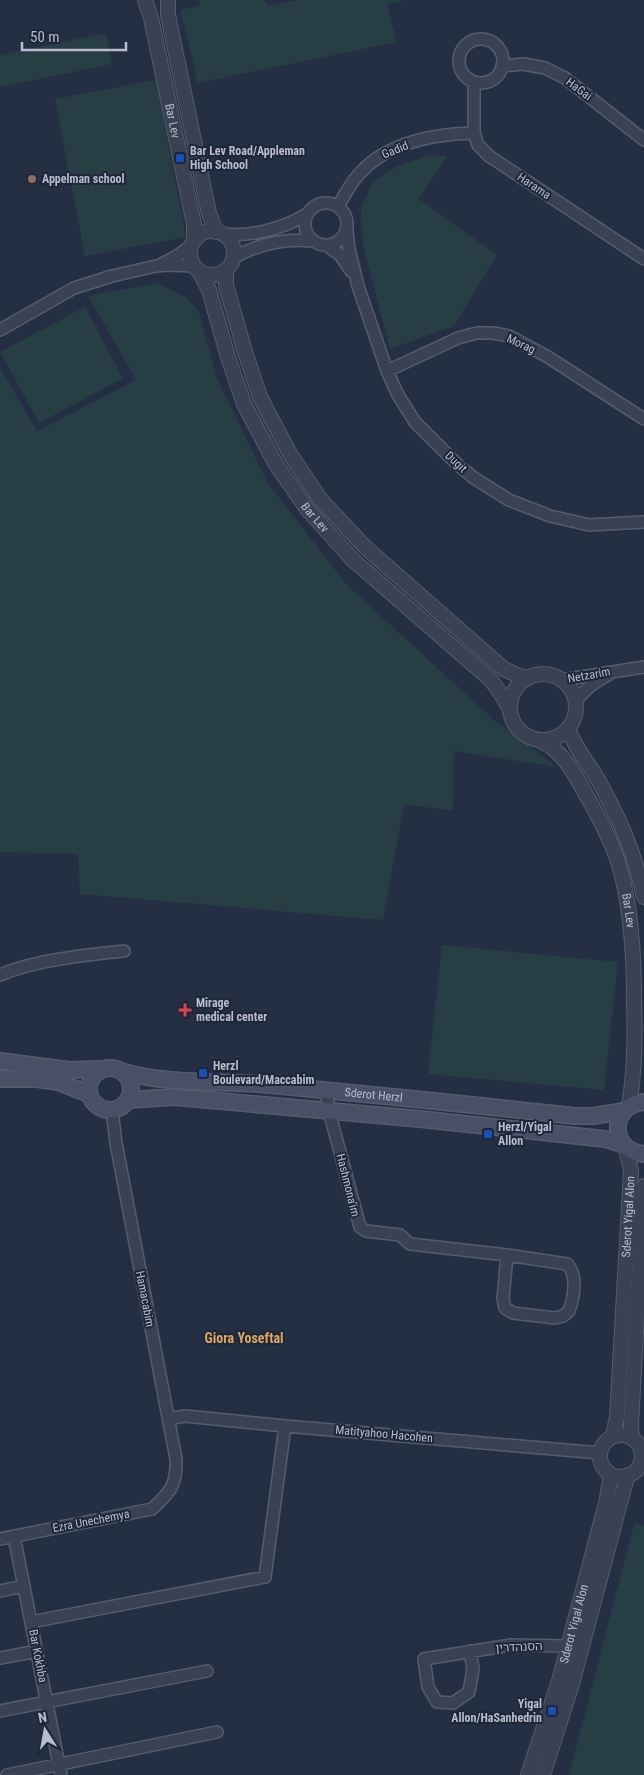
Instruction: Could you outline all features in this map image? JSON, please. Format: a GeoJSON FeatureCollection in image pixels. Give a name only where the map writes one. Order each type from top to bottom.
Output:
{"type":"FeatureCollection","features":[{"type":"Feature","properties":{"kind":"main road"},"geometry":{"type":"LineString","coordinates":[[0,1061],[70,1070],[100,1070],[113,1067],[124,1072],[131,1083],[132,1089],[124,1106],[112,1110],[100,1108],[91,1100],[88,1087],[90,1080],[100,1070]]}},
{"type":"Feature","properties":{"kind":"main road","name":"Sderot Herzl"},"geometry":{"type":"LineString","coordinates":[[124,1072],[154,1078],[232,1082],[430,1099],[574,1116],[605,1115],[644,1102]]}},
{"type":"Feature","properties":{"kind":"main road"},"geometry":{"type":"LineString","coordinates":[[0,1079],[58,1082],[89,1094]]}},
{"type":"Feature","properties":{"kind":"main road","name":"Sderot Herzl"},"geometry":{"type":"LineString","coordinates":[[128,1100],[174,1097],[420,1119],[605,1139],[625,1146],[638,1154],[644,1154]]}},
{"type":"Feature","properties":{"kind":"main road"},"geometry":{"type":"LineString","coordinates":[[625,1146],[620,1139],[618,1124],[626,1109]]}},
{"type":"Feature","properties":{"kind":"street","name":"Bar Lev"},"geometry":{"type":"LineString","coordinates":[[145,0],[151,18],[194,224],[193,243]]}},
{"type":"Feature","properties":{"kind":"street","name":"Bar Lev"},"geometry":{"type":"LineString","coordinates":[[168,0],[168,15],[209,213],[219,233]]}},
{"type":"Feature","properties":{"kind":"street"},"geometry":{"type":"LineString","coordinates":[[479,40],[492,43],[501,52],[502,66],[499,74],[492,80],[483,83],[474,82],[468,80],[460,69],[459,56],[467,44],[479,40]]}},
{"type":"Feature","properties":{"kind":"street","name":"HaGai"},"geometry":{"type":"LineString","coordinates":[[502,66],[523,64],[545,68],[565,78],[644,140]]}},
{"type":"Feature","properties":{"kind":"street"},"geometry":{"type":"LineString","coordinates":[[474,82],[474,133]]}},
{"type":"Feature","properties":{"kind":"street","name":"Gadid"},"geometry":{"type":"LineString","coordinates":[[338,206],[358,174],[376,157],[398,147],[427,138],[474,133]]}},
{"type":"Feature","properties":{"kind":"street","name":"Harama"},"geometry":{"type":"LineString","coordinates":[[474,133],[478,146],[489,156],[644,259]]}},
{"type":"Feature","properties":{"kind":"street"},"geometry":{"type":"LineString","coordinates":[[0,330],[74,288],[105,278],[168,265],[197,269],[213,275],[246,251],[280,241],[313,241],[326,245],[339,241],[347,230],[347,216],[332,202],[317,204],[296,221],[273,228],[246,234],[208,232],[201,234],[177,256],[156,266]]}},
{"type":"Feature","properties":{"kind":"street"},"geometry":{"type":"LineString","coordinates":[[307,214],[305,228],[313,241]]}},
{"type":"Feature","properties":{"kind":"street","name":"Dugit"},"geometry":{"type":"LineString","coordinates":[[347,230],[349,249],[358,286],[398,395],[415,422],[458,465],[474,478],[509,500],[550,516],[589,525],[644,522]]}},
{"type":"Feature","properties":{"kind":"street"},"geometry":{"type":"LineString","coordinates":[[219,233],[232,244],[230,264]]}},
{"type":"Feature","properties":{"kind":"street"},"geometry":{"type":"LineString","coordinates":[[193,243],[190,252],[191,260],[197,269]]}},
{"type":"Feature","properties":{"kind":"street","name":"Dugit"},"geometry":{"type":"LineString","coordinates":[[326,245],[340,255],[358,286]]}},
{"type":"Feature","properties":{"kind":"street","name":"Bar Lev"},"geometry":{"type":"LineString","coordinates":[[230,264],[226,285],[244,352],[260,398],[290,454],[320,499],[365,547],[504,669],[528,678]]}},
{"type":"Feature","properties":{"kind":"street","name":"Bar Lev"},"geometry":{"type":"LineString","coordinates":[[197,269],[209,290],[228,357],[244,404],[275,463],[307,509],[353,560],[491,680],[510,710]]}},
{"type":"Feature","properties":{"kind":"street","name":"Morag"},"geometry":{"type":"LineString","coordinates":[[388,371],[458,338],[477,333],[510,336],[548,357],[644,419]]}},
{"type":"Feature","properties":{"kind":"street","name":"Netzarim"},"geometry":{"type":"LineString","coordinates":[[562,680],[644,667]]}},
{"type":"Feature","properties":{"kind":"street","name":"Netzarim"},"geometry":{"type":"LineString","coordinates":[[575,702],[593,683],[616,671]]}},
{"type":"Feature","properties":{"kind":"street"},"geometry":{"type":"LineString","coordinates":[[539,674],[550,675],[562,680],[569,687],[575,702],[575,717],[568,728],[563,734],[554,738],[539,740],[523,734],[516,726],[510,710],[512,694],[519,684],[539,674]]}},
{"type":"Feature","properties":{"kind":"street","name":"Bar Lev"},"geometry":{"type":"LineString","coordinates":[[568,728],[575,746],[596,775],[616,811],[638,866],[644,897]]}},
{"type":"Feature","properties":{"kind":"street","name":"Bar Lev"},"geometry":{"type":"LineString","coordinates":[[539,740],[553,747],[581,784],[600,819],[621,871],[630,915],[634,969],[635,1067],[626,1109]]}},
{"type":"Feature","properties":{"kind":"street"},"geometry":{"type":"LineString","coordinates":[[0,974],[80,956],[124,951]]}},
{"type":"Feature","properties":{"kind":"street","name":"Hashmona'im"},"geometry":{"type":"LineString","coordinates":[[326,1090],[329,1111],[360,1227],[366,1231],[400,1235],[410,1244],[507,1255]]}},
{"type":"Feature","properties":{"kind":"street","name":"Hamacabim"},"geometry":{"type":"LineString","coordinates":[[112,1110],[116,1143],[176,1459],[176,1475],[172,1486]]}},
{"type":"Feature","properties":{"kind":"street","name":"Sderot Yigal Alon"},"geometry":{"type":"LineString","coordinates":[[612,1436],[617,1417],[631,1171],[625,1146]]}},
{"type":"Feature","properties":{"kind":"street","name":"Sderot Yigal Alon"},"geometry":{"type":"LineString","coordinates":[[632,1438],[631,1424],[644,1186]]}},
{"type":"Feature","properties":{"kind":"street"},"geometry":{"type":"LineString","coordinates":[[507,1255],[567,1264],[572,1269],[574,1276],[569,1311],[563,1316],[554,1318],[513,1313],[505,1308],[503,1299],[507,1255]]}},
{"type":"Feature","properties":{"kind":"street","name":"Matityahoo Hacohen"},"geometry":{"type":"LineString","coordinates":[[168,1419],[185,1416],[600,1452]]}},
{"type":"Feature","properties":{"kind":"street"},"geometry":{"type":"LineString","coordinates":[[31,1622],[266,1576],[285,1426]]}},
{"type":"Feature","properties":{"kind":"street"},"geometry":{"type":"LineString","coordinates":[[623,1434],[632,1438],[640,1446],[643,1458],[639,1467],[622,1477],[609,1473],[600,1462],[600,1452],[604,1443],[612,1436],[623,1434]]}},
{"type":"Feature","properties":{"kind":"street","name":"Sderot Yigal Alon"},"geometry":{"type":"LineString","coordinates":[[528,1775],[559,1681],[606,1503],[610,1481],[609,1473]]}},
{"type":"Feature","properties":{"kind":"street","name":"Sderot Yigal Alon"},"geometry":{"type":"LineString","coordinates":[[543,1775],[572,1684],[628,1475]]}},
{"type":"Feature","properties":{"kind":"street","name":"Ezra Unechemya"},"geometry":{"type":"LineString","coordinates":[[0,1539],[152,1508],[164,1498],[172,1486]]}},
{"type":"Feature","properties":{"kind":"street","name":"Bar Kokhba"},"geometry":{"type":"LineString","coordinates":[[14,1536],[60,1770]]}},
{"type":"Feature","properties":{"kind":"street"},"geometry":{"type":"LineString","coordinates":[[0,1590],[24,1586]]}},
{"type":"Feature","properties":{"kind":"street","name":"הסנהדרין"},"geometry":{"type":"LineString","coordinates":[[470,1652],[473,1668],[469,1692],[453,1703],[437,1702],[428,1687],[424,1659],[511,1645],[568,1646]]}},
{"type":"Feature","properties":{"kind":"street"},"geometry":{"type":"LineString","coordinates":[[0,1658],[37,1651]]}},
{"type":"Feature","properties":{"kind":"street"},"geometry":{"type":"LineString","coordinates":[[0,1711],[207,1671]]}},
{"type":"Feature","properties":{"kind":"street"},"geometry":{"type":"LineString","coordinates":[[7,1775],[60,1770],[216,1732]]}},
{"type":"Feature","properties":{"kind":"shaded area"},"geometry":{"type":"Polygon","coordinates":[[[200,0],[265,0],[267,6],[299,0],[406,0],[387,4],[396,42],[198,83],[180,10],[199,6],[200,0]]]}},
{"type":"Feature","properties":{"kind":"shaded area"},"geometry":{"type":"Polygon","coordinates":[[[106,33],[112,64],[0,87],[0,55],[106,33]]]}},
{"type":"Feature","properties":{"kind":"shaded area"},"geometry":{"type":"Polygon","coordinates":[[[156,80],[186,237],[85,256],[55,99],[156,80]]]}},
{"type":"Feature","properties":{"kind":"shaded area"},"geometry":{"type":"Polygon","coordinates":[[[429,155],[447,156],[419,199],[497,255],[454,326],[390,349],[363,246],[361,209],[373,181],[398,166],[429,155]]]}},
{"type":"Feature","properties":{"kind":"shaded area"},"geometry":{"type":"Polygon","coordinates":[[[158,283],[185,297],[199,312],[217,379],[268,483],[346,584],[493,719],[557,767],[454,751],[453,811],[404,804],[383,920],[80,894],[78,854],[0,852],[0,367],[37,431],[136,380],[88,296],[158,283]]]}},
{"type":"Feature","properties":{"kind":"shaded area"},"geometry":{"type":"Polygon","coordinates":[[[85,307],[123,378],[39,423],[0,352],[85,307]]]}},
{"type":"Feature","properties":{"kind":"shaded area"},"geometry":{"type":"Polygon","coordinates":[[[442,945],[618,962],[604,1090],[428,1074],[442,945]]]}},
{"type":"Feature","properties":{"kind":"shaded area"},"geometry":{"type":"Polygon","coordinates":[[[634,1524],[644,1525],[644,1775],[569,1775],[634,1524]]]}},
{"type":"Feature","properties":{"kind":"place","name":"Bar Lev Road/Appleman High School"},"geometry":{"type":"Point","coordinates":[180,158]}},
{"type":"Feature","properties":{"kind":"place","name":"Appelman school"},"geometry":{"type":"Point","coordinates":[32,179]}},
{"type":"Feature","properties":{"kind":"place","name":"Mirage medical center"},"geometry":{"type":"Point","coordinates":[185,1010]}},
{"type":"Feature","properties":{"kind":"place","name":"Herzl Boulevard/Maccabim"},"geometry":{"type":"Point","coordinates":[203,1073]}},
{"type":"Feature","properties":{"kind":"place","name":"Herzl/Yigal Allon"},"geometry":{"type":"Point","coordinates":[488,1134]}},
{"type":"Feature","properties":{"kind":"place","name":"Yigal Allon/HaSanhedrin"},"geometry":{"type":"Point","coordinates":[552,1711]}},
{"type":"Feature","properties":{"kind":"district","name":"Giora Yoseftal"},"geometry":{"type":"Point","coordinates":[244,1338]}}]}
